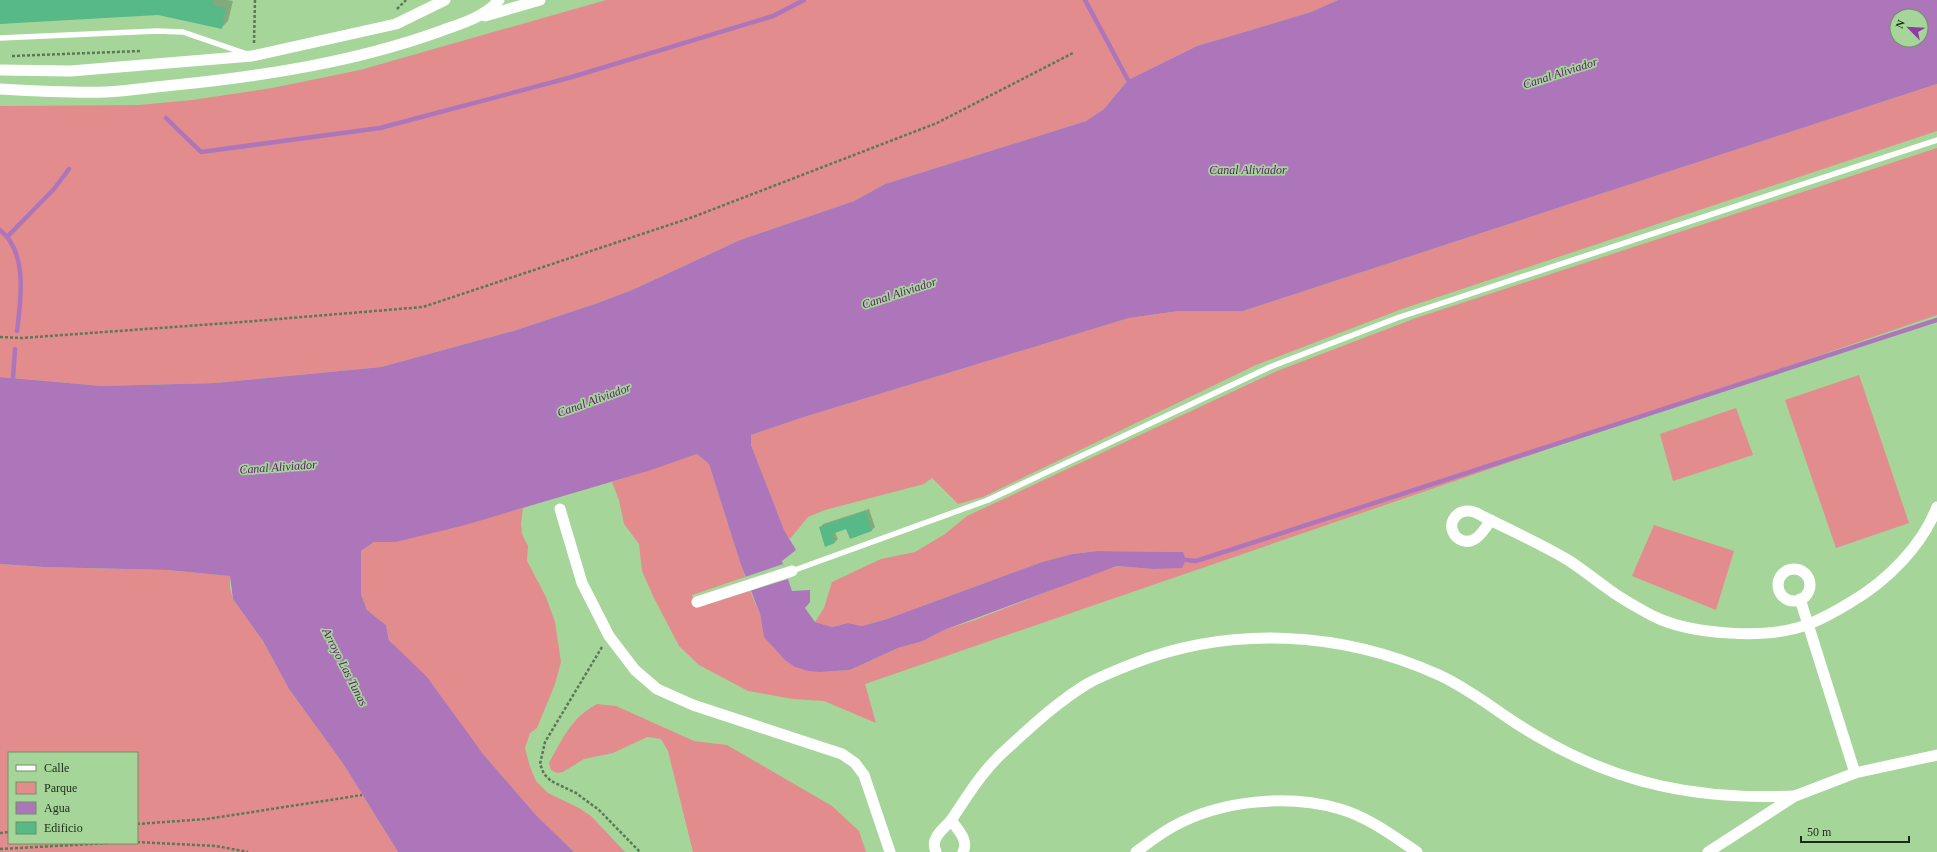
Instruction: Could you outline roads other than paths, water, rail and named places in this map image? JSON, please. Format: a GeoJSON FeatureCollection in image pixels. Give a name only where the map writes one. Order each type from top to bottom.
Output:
{"type":"FeatureCollection","features":[{"type":"Feature","properties":{"kind":"street"},"geometry":{"type":"LineString","coordinates":[[0,70],[71,71],[252,56],[396,24],[445,0]]}},
{"type":"Feature","properties":{"kind":"street"},"geometry":{"type":"LineString","coordinates":[[0,89],[106,92],[218,81],[328,63],[420,39],[467,22],[540,0]]}},
{"type":"Feature","properties":{"kind":"street"},"geometry":{"type":"LineString","coordinates":[[467,22],[481,14],[497,1],[513,8]]}},
{"type":"Feature","properties":{"kind":"street"},"geometry":{"type":"LineString","coordinates":[[1491,520],[1511,529],[1567,560],[1607,589],[1655,617],[1694,630],[1750,633],[1787,629],[1808,624],[1857,598],[1894,569],[1923,534],[1937,506]]}},
{"type":"Feature","properties":{"kind":"street"},"geometry":{"type":"LineString","coordinates":[[560,510],[582,583],[609,636],[635,670],[657,689],[693,705],[842,754],[855,763],[864,775],[890,852]]}},
{"type":"Feature","properties":{"kind":"street"},"geometry":{"type":"LineString","coordinates":[[697,602],[792,571]]}},
{"type":"Feature","properties":{"kind":"street"},"geometry":{"type":"LineString","coordinates":[[1800,600],[1856,773]]}},
{"type":"Feature","properties":{"kind":"street"},"geometry":{"type":"LineString","coordinates":[[936,852],[934,848],[935,838],[951,820],[977,780],[998,756],[1061,702],[1088,684],[1168,652],[1188,646],[1247,637],[1294,638],[1339,643],[1420,666],[1468,690],[1532,734],[1566,753],[1642,782],[1692,792],[1752,798],[1795,796]]}},
{"type":"Feature","properties":{"kind":"street"},"geometry":{"type":"LineString","coordinates":[[1708,852],[1795,796],[1856,773],[1931,756],[1937,747]]}},
{"type":"Feature","properties":{"kind":"street"},"geometry":{"type":"LineString","coordinates":[[1136,852],[1174,826],[1198,816],[1224,808],[1254,803],[1291,802],[1341,810],[1376,826],[1417,852]]}},
{"type":"Feature","properties":{"kind":"street"},"geometry":{"type":"LineString","coordinates":[[951,820],[964,838],[965,843],[963,852]]}},
{"type":"Feature","properties":{"kind":"lane"},"geometry":{"type":"LineString","coordinates":[[0,38],[157,31],[182,32],[224,48],[252,56]]}},
{"type":"Feature","properties":{"kind":"lane"},"geometry":{"type":"LineString","coordinates":[[792,571],[988,500],[1270,367],[1383,324],[1937,140]]}},
{"type":"Feature","properties":{"kind":"water","name":"Canal Aliviador"},"geometry":{"type":"Polygon","coordinates":[[[1338,0],[1937,0],[1937,84],[1243,311],[1179,311],[1129,318],[804,417],[751,435],[751,445],[784,530],[796,550],[782,561],[792,591],[810,590],[810,602],[805,608],[815,622],[832,627],[848,623],[862,626],[887,619],[1042,562],[1072,554],[1097,551],[1183,552],[1186,560],[1182,568],[1152,569],[1117,566],[944,630],[923,641],[898,648],[850,670],[821,672],[808,671],[795,667],[785,660],[764,637],[760,614],[741,565],[709,464],[697,454],[648,471],[465,525],[396,542],[374,542],[361,551],[361,594],[367,610],[386,625],[389,640],[427,677],[483,754],[536,815],[574,852],[398,852],[344,765],[289,689],[263,641],[233,599],[230,576],[167,570],[43,567],[0,564],[0,377],[102,386],[216,383],[381,367],[513,331],[632,290],[740,240],[854,201],[885,184],[1086,121],[1104,109],[1128,80],[1197,46],[1311,12],[1338,0]]]}},
{"type":"Feature","properties":{"kind":"waterway"},"geometry":{"type":"LineString","coordinates":[[166,118],[201,152],[380,128],[572,77],[773,16],[804,0]]}},
{"type":"Feature","properties":{"kind":"waterway"},"geometry":{"type":"LineString","coordinates":[[1085,0],[1128,80]]}},
{"type":"Feature","properties":{"kind":"waterway"},"geometry":{"type":"LineString","coordinates":[[8,236],[54,189],[69,169]]}},
{"type":"Feature","properties":{"kind":"waterway"},"geometry":{"type":"LineString","coordinates":[[0,230],[9,239],[19,263],[21,291],[17,331]]}},
{"type":"Feature","properties":{"kind":"waterway"},"geometry":{"type":"LineString","coordinates":[[1186,560],[1196,561],[1937,320]]}},
{"type":"Feature","properties":{"kind":"waterway"},"geometry":{"type":"LineString","coordinates":[[13,379],[15,349]]}},
{"type":"Feature","properties":{"kind":"water label","name":"Arroyo Las Tunas"},"geometry":{"type":"Point","coordinates":[345,667]}}]}
